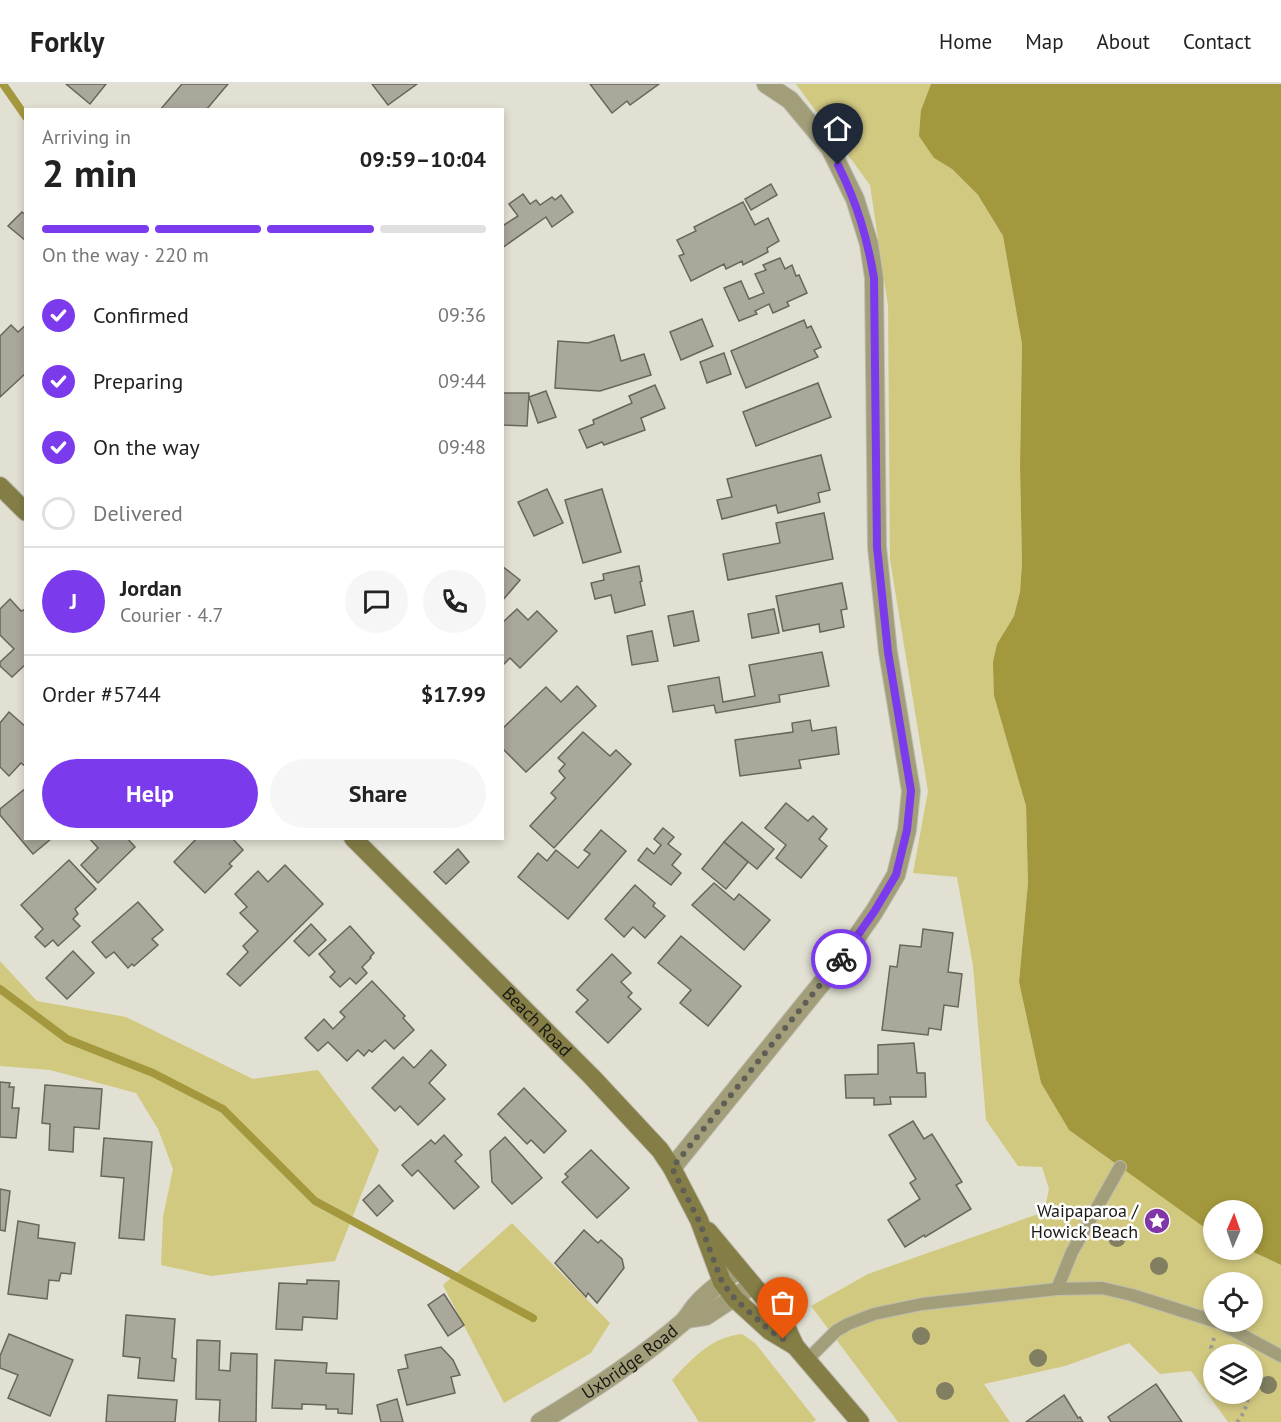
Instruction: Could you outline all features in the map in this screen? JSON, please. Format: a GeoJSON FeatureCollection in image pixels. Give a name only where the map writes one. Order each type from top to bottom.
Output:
{"type":"FeatureCollection","features":[{"type":"Feature","properties":{"kind":"street"},"geometry":{"type":"LineString","coordinates":[[672,1168],[842,958],[874,912],[896,875],[907,830],[911,791],[888,652],[877,547],[874,278],[869,244],[855,199],[830,148],[790,100],[766,84]]}},
{"type":"Feature","properties":{"kind":"street"},"geometry":{"type":"LineString","coordinates":[[0,486],[24,510]]}},
{"type":"Feature","properties":{"kind":"street","name":"Beach Road"},"geometry":{"type":"LineString","coordinates":[[355,840],[592,1077],[660,1150],[672,1168],[699,1221],[722,1282],[735,1299],[770,1331],[802,1352]]}},
{"type":"Feature","properties":{"kind":"street","name":"Beach Road"},"geometry":{"type":"LineString","coordinates":[[699,1221],[784,1322],[802,1352],[860,1422]]}},
{"type":"Feature","properties":{"kind":"street","name":"Uxbridge Road"},"geometry":{"type":"LineString","coordinates":[[540,1422],[587,1394],[642,1356],[686,1319],[696,1304],[740,1269]]}},
{"type":"Feature","properties":{"kind":"street","name":"Uxbridge Road"},"geometry":{"type":"LineString","coordinates":[[686,1319],[706,1316],[753,1285]]}},
{"type":"Feature","properties":{"kind":"lane"},"geometry":{"type":"LineString","coordinates":[[1057,1289],[1072,1252],[1120,1167]]}},
{"type":"Feature","properties":{"kind":"lane"},"geometry":{"type":"LineString","coordinates":[[802,1352],[848,1323],[874,1314],[922,1304],[1057,1289],[1102,1288],[1132,1295],[1220,1323],[1281,1356]]}},
{"type":"Feature","properties":{"kind":"path"},"geometry":{"type":"LineString","coordinates":[[1237,1422],[1247,1404]]}},
{"type":"Feature","properties":{"kind":"shaded area"},"geometry":{"type":"Polygon","coordinates":[[[796,84],[931,84],[921,110],[934,158],[952,169],[978,195],[1003,236],[1022,344],[1020,466],[1022,564],[1020,592],[1014,616],[997,644],[994,696],[1026,806],[1028,883],[1019,982],[1041,1083],[1069,1130],[1203,1225],[1203,1260],[1263,1260],[1263,1257],[1281,1265],[1281,1422],[1228,1422],[1215,1404],[1263,1404],[1263,1344],[1203,1344],[1203,1388],[1191,1371],[1160,1374],[1129,1343],[1065,1366],[984,1384],[1010,1422],[898,1422],[811,1306],[868,1274],[1044,1212],[1049,1189],[1042,1167],[1018,1166],[986,1120],[973,966],[957,877],[913,873],[928,791],[890,560],[888,306],[870,185],[796,84]]]}},
{"type":"Feature","properties":{"kind":"shaded area"},"geometry":{"type":"Polygon","coordinates":[[[931,84],[1281,84],[1281,1265],[1263,1257],[1263,1200],[1203,1200],[1203,1226],[1069,1130],[1041,1083],[1019,982],[1028,883],[1026,806],[994,696],[993,662],[997,644],[1014,616],[1020,592],[1022,344],[1003,236],[978,195],[952,169],[934,158],[919,136],[921,110],[931,84]]]}},
{"type":"Feature","properties":{"kind":"shaded area"},"geometry":{"type":"Polygon","coordinates":[[[0,961],[37,1001],[126,1017],[253,1079],[318,1070],[379,1150],[335,1261],[211,1276],[161,1265],[163,1217],[173,1169],[158,1129],[136,1093],[50,1070],[0,1066],[0,961]]]}},
{"type":"Feature","properties":{"kind":"shaded area"},"geometry":{"type":"Polygon","coordinates":[[[512,1223],[610,1323],[591,1353],[504,1403],[443,1285],[512,1223]]]}},
{"type":"Feature","properties":{"kind":"shaded area"},"geometry":{"type":"Polygon","coordinates":[[[742,1334],[755,1343],[816,1420],[813,1422],[699,1422],[672,1380],[712,1344],[721,1339],[742,1334]]]}},
{"type":"Feature","properties":{"kind":"building"},"geometry":{"type":"Polygon","coordinates":[[[66,84],[106,84],[90,104],[66,84]]]}},
{"type":"Feature","properties":{"kind":"building"},"geometry":{"type":"Polygon","coordinates":[[[182,84],[228,84],[208,108],[162,108],[182,84]]]}},
{"type":"Feature","properties":{"kind":"building"},"geometry":{"type":"Polygon","coordinates":[[[372,84],[417,84],[388,105],[372,84]]]}},
{"type":"Feature","properties":{"kind":"building"},"geometry":{"type":"Polygon","coordinates":[[[590,84],[659,84],[630,105],[627,101],[612,113],[590,84]]]}},
{"type":"Feature","properties":{"kind":"building"},"geometry":{"type":"Polygon","coordinates":[[[771,184],[777,195],[751,210],[745,199],[771,184]]]}},
{"type":"Feature","properties":{"kind":"building"},"geometry":{"type":"Polygon","coordinates":[[[523,194],[530,204],[536,200],[540,205],[552,197],[555,200],[561,195],[573,212],[552,227],[546,217],[504,247],[504,225],[518,216],[509,204],[523,194]]]}},
{"type":"Feature","properties":{"kind":"building"},"geometry":{"type":"Polygon","coordinates":[[[743,202],[755,225],[768,218],[779,241],[767,248],[768,252],[743,265],[742,261],[726,269],[724,264],[691,281],[679,256],[684,254],[677,240],[696,231],[694,227],[743,202]]]}},
{"type":"Feature","properties":{"kind":"building"},"geometry":{"type":"Polygon","coordinates":[[[22,212],[24,214],[24,239],[8,226],[22,212]]]}},
{"type":"Feature","properties":{"kind":"building"},"geometry":{"type":"Polygon","coordinates":[[[780,258],[785,269],[792,265],[807,293],[787,302],[789,306],[773,313],[769,304],[755,311],[757,314],[739,321],[724,288],[741,281],[749,299],[764,293],[755,274],[766,270],[763,265],[780,258]]]}},
{"type":"Feature","properties":{"kind":"building"},"geometry":{"type":"Polygon","coordinates":[[[702,319],[713,346],[681,360],[670,332],[702,319]]]}},
{"type":"Feature","properties":{"kind":"building"},"geometry":{"type":"Polygon","coordinates":[[[804,320],[807,328],[811,326],[821,347],[814,350],[818,357],[746,388],[731,351],[804,320]]]}},
{"type":"Feature","properties":{"kind":"building"},"geometry":{"type":"Polygon","coordinates":[[[11,325],[18,332],[24,327],[24,375],[0,397],[0,336],[11,325]]]}},
{"type":"Feature","properties":{"kind":"building"},"geometry":{"type":"Polygon","coordinates":[[[614,335],[621,361],[644,354],[651,375],[600,391],[555,388],[558,341],[588,343],[614,335]]]}},
{"type":"Feature","properties":{"kind":"building"},"geometry":{"type":"Polygon","coordinates":[[[724,353],[731,374],[707,383],[700,362],[724,353]]]}},
{"type":"Feature","properties":{"kind":"building"},"geometry":{"type":"Polygon","coordinates":[[[818,383],[831,417],[756,446],[743,412],[818,383]]]}},
{"type":"Feature","properties":{"kind":"building"},"geometry":{"type":"Polygon","coordinates":[[[655,385],[665,408],[641,418],[645,430],[604,445],[602,442],[587,448],[579,430],[594,424],[593,420],[632,403],[629,396],[655,385]]]}},
{"type":"Feature","properties":{"kind":"building"},"geometry":{"type":"Polygon","coordinates":[[[546,391],[556,417],[538,423],[529,397],[546,391]]]}},
{"type":"Feature","properties":{"kind":"building"},"geometry":{"type":"Polygon","coordinates":[[[504,393],[529,393],[527,426],[504,425],[504,393]]]}},
{"type":"Feature","properties":{"kind":"building"},"geometry":{"type":"Polygon","coordinates":[[[821,455],[830,490],[818,493],[820,502],[778,513],[776,505],[722,519],[717,500],[732,497],[727,479],[821,455]]]}},
{"type":"Feature","properties":{"kind":"building"},"geometry":{"type":"Polygon","coordinates":[[[547,489],[563,523],[534,536],[518,502],[547,489]]]}},
{"type":"Feature","properties":{"kind":"building"},"geometry":{"type":"Polygon","coordinates":[[[602,489],[621,552],[583,563],[565,500],[602,489]]]}},
{"type":"Feature","properties":{"kind":"building"},"geometry":{"type":"Polygon","coordinates":[[[824,513],[833,559],[728,580],[723,554],[780,543],[776,523],[824,513]]]}},
{"type":"Feature","properties":{"kind":"building"},"geometry":{"type":"Polygon","coordinates":[[[639,566],[645,605],[615,613],[611,595],[595,599],[591,583],[604,580],[603,574],[639,566]]]}},
{"type":"Feature","properties":{"kind":"building"},"geometry":{"type":"Polygon","coordinates":[[[504,568],[520,580],[504,599],[504,568]]]}},
{"type":"Feature","properties":{"kind":"building"},"geometry":{"type":"Polygon","coordinates":[[[842,583],[847,609],[841,610],[844,627],[820,632],[819,624],[783,631],[776,596],[842,583]]]}},
{"type":"Feature","properties":{"kind":"building"},"geometry":{"type":"Polygon","coordinates":[[[10,599],[21,611],[24,610],[24,666],[12,677],[0,666],[0,662],[14,649],[0,635],[0,609],[10,599]]]}},
{"type":"Feature","properties":{"kind":"building"},"geometry":{"type":"Polygon","coordinates":[[[517,609],[528,620],[537,611],[557,631],[520,668],[510,658],[504,664],[504,621],[517,609]]]}},
{"type":"Feature","properties":{"kind":"building"},"geometry":{"type":"Polygon","coordinates":[[[774,609],[779,633],[752,638],[748,614],[774,609]]]}},
{"type":"Feature","properties":{"kind":"building"},"geometry":{"type":"Polygon","coordinates":[[[693,611],[699,641],[674,646],[668,616],[693,611]]]}},
{"type":"Feature","properties":{"kind":"building"},"geometry":{"type":"Polygon","coordinates":[[[652,631],[658,661],[632,665],[627,636],[652,631]]]}},
{"type":"Feature","properties":{"kind":"building"},"geometry":{"type":"Polygon","coordinates":[[[822,652],[829,686],[779,695],[780,702],[716,713],[714,705],[673,712],[668,686],[719,677],[723,702],[755,696],[749,665],[822,652]]]}},
{"type":"Feature","properties":{"kind":"building"},"geometry":{"type":"Polygon","coordinates":[[[577,686],[596,706],[526,772],[504,750],[504,727],[546,687],[561,702],[577,686]]]}},
{"type":"Feature","properties":{"kind":"building"},"geometry":{"type":"Polygon","coordinates":[[[9,712],[24,725],[24,765],[21,763],[9,776],[0,767],[0,723],[9,712]]]}},
{"type":"Feature","properties":{"kind":"building"},"geometry":{"type":"Polygon","coordinates":[[[810,720],[812,731],[836,727],[839,754],[799,760],[801,768],[740,776],[735,740],[793,732],[792,723],[810,720]]]}},
{"type":"Feature","properties":{"kind":"building"},"geometry":{"type":"Polygon","coordinates":[[[583,732],[610,756],[616,750],[631,764],[554,848],[530,826],[556,798],[551,793],[565,778],[559,771],[565,764],[558,758],[583,732]]]}},
{"type":"Feature","properties":{"kind":"building"},"geometry":{"type":"Polygon","coordinates":[[[24,790],[24,840],[50,840],[33,854],[0,815],[0,809],[24,790]]]}},
{"type":"Feature","properties":{"kind":"building"},"geometry":{"type":"Polygon","coordinates":[[[786,803],[808,821],[813,816],[827,829],[819,839],[827,846],[801,878],[776,858],[786,845],[765,828],[786,803]]]}},
{"type":"Feature","properties":{"kind":"building"},"geometry":{"type":"Polygon","coordinates":[[[742,822],[774,849],[757,869],[724,842],[742,822]]]}},
{"type":"Feature","properties":{"kind":"building"},"geometry":{"type":"Polygon","coordinates":[[[663,828],[674,837],[668,844],[681,854],[672,865],[681,873],[671,885],[638,860],[647,848],[654,854],[661,845],[654,839],[663,828]]]}},
{"type":"Feature","properties":{"kind":"building"},"geometry":{"type":"Polygon","coordinates":[[[601,830],[626,851],[568,919],[518,877],[538,853],[547,861],[556,850],[578,868],[590,854],[584,850],[601,830]]]}},
{"type":"Feature","properties":{"kind":"building"},"geometry":{"type":"Polygon","coordinates":[[[91,840],[129,840],[135,847],[98,883],[81,865],[98,848],[91,840]]]}},
{"type":"Feature","properties":{"kind":"building"},"geometry":{"type":"Polygon","coordinates":[[[195,840],[234,840],[243,850],[229,864],[232,866],[205,893],[174,862],[195,840]]]}},
{"type":"Feature","properties":{"kind":"building"},"geometry":{"type":"Polygon","coordinates":[[[724,842],[748,862],[726,889],[702,869],[724,842]]]}},
{"type":"Feature","properties":{"kind":"building"},"geometry":{"type":"Polygon","coordinates":[[[458,849],[469,862],[446,884],[434,872],[458,849]]]}},
{"type":"Feature","properties":{"kind":"building"},"geometry":{"type":"Polygon","coordinates":[[[69,860],[96,889],[75,909],[78,914],[73,919],[80,926],[58,946],[53,940],[45,947],[35,937],[43,929],[21,905],[69,860]]]}},
{"type":"Feature","properties":{"kind":"building"},"geometry":{"type":"Polygon","coordinates":[[[285,865],[323,904],[240,986],[227,974],[248,952],[243,946],[258,931],[240,913],[247,907],[235,894],[258,871],[268,882],[285,865]]]}},
{"type":"Feature","properties":{"kind":"building"},"geometry":{"type":"Polygon","coordinates":[[[714,883],[734,900],[739,894],[770,920],[744,950],[692,905],[714,883]]]}},
{"type":"Feature","properties":{"kind":"building"},"geometry":{"type":"Polygon","coordinates":[[[635,885],[655,903],[653,906],[665,916],[645,938],[633,927],[624,937],[605,919],[635,885]]]}},
{"type":"Feature","properties":{"kind":"building"},"geometry":{"type":"Polygon","coordinates":[[[138,902],[163,930],[152,939],[158,945],[134,966],[132,964],[128,968],[114,952],[106,958],[92,942],[138,902]]]}},
{"type":"Feature","properties":{"kind":"building"},"geometry":{"type":"Polygon","coordinates":[[[311,924],[326,940],[309,956],[294,941],[311,924]]]}},
{"type":"Feature","properties":{"kind":"building"},"geometry":{"type":"Polygon","coordinates":[[[350,926],[374,953],[362,967],[367,973],[356,984],[350,978],[340,987],[330,977],[335,972],[319,954],[350,926]]]}},
{"type":"Feature","properties":{"kind":"building"},"geometry":{"type":"Polygon","coordinates":[[[923,929],[953,933],[948,972],[962,974],[958,1007],[944,1005],[941,1030],[929,1028],[928,1035],[882,1030],[890,966],[897,967],[900,945],[921,947],[923,929]]]}},
{"type":"Feature","properties":{"kind":"building"},"geometry":{"type":"Polygon","coordinates":[[[681,936],[741,986],[708,1026],[680,1003],[691,990],[658,963],[681,936]]]}},
{"type":"Feature","properties":{"kind":"building"},"geometry":{"type":"Polygon","coordinates":[[[73,951],[94,973],[67,999],[46,978],[73,951]]]}},
{"type":"Feature","properties":{"kind":"building"},"geometry":{"type":"Polygon","coordinates":[[[612,954],[631,973],[621,982],[632,993],[628,997],[641,1009],[608,1043],[576,1012],[588,1000],[577,990],[612,954]]]}},
{"type":"Feature","properties":{"kind":"building"},"geometry":{"type":"Polygon","coordinates":[[[372,981],[405,1016],[403,1018],[414,1030],[394,1049],[385,1040],[364,1056],[358,1050],[347,1061],[328,1042],[318,1051],[305,1038],[324,1019],[333,1029],[345,1017],[340,1012],[372,981]]]}},
{"type":"Feature","properties":{"kind":"building"},"geometry":{"type":"Polygon","coordinates":[[[914,1043],[917,1073],[925,1073],[926,1097],[890,1097],[891,1104],[874,1105],[874,1098],[846,1098],[845,1075],[878,1074],[878,1045],[914,1043]]]}},
{"type":"Feature","properties":{"kind":"building"},"geometry":{"type":"Polygon","coordinates":[[[431,1050],[446,1065],[429,1083],[445,1099],[418,1125],[400,1106],[395,1111],[372,1088],[403,1057],[414,1068],[431,1050]]]}},
{"type":"Feature","properties":{"kind":"building"},"geometry":{"type":"Polygon","coordinates":[[[0,1082],[10,1083],[9,1087],[14,1087],[12,1108],[19,1108],[16,1138],[0,1137],[0,1082]]]}},
{"type":"Feature","properties":{"kind":"building"},"geometry":{"type":"Polygon","coordinates":[[[45,1085],[102,1089],[99,1129],[74,1127],[73,1152],[49,1150],[50,1124],[42,1123],[45,1085]]]}},
{"type":"Feature","properties":{"kind":"building"},"geometry":{"type":"Polygon","coordinates":[[[524,1088],[566,1131],[544,1153],[531,1140],[527,1144],[498,1114],[524,1088]]]}},
{"type":"Feature","properties":{"kind":"building"},"geometry":{"type":"Polygon","coordinates":[[[913,1121],[924,1139],[932,1134],[962,1182],[956,1185],[971,1209],[905,1247],[888,1220],[920,1199],[910,1183],[916,1179],[889,1135],[913,1121]]]}},
{"type":"Feature","properties":{"kind":"building"},"geometry":{"type":"Polygon","coordinates":[[[444,1135],[462,1155],[455,1161],[479,1187],[454,1209],[418,1170],[412,1176],[402,1165],[431,1140],[435,1144],[444,1135]]]}},
{"type":"Feature","properties":{"kind":"building"},"geometry":{"type":"Polygon","coordinates":[[[505,1137],[542,1178],[512,1204],[492,1182],[490,1151],[505,1137]]]}},
{"type":"Feature","properties":{"kind":"building"},"geometry":{"type":"Polygon","coordinates":[[[104,1138],[152,1142],[144,1240],[119,1238],[124,1178],[101,1176],[104,1138]]]}},
{"type":"Feature","properties":{"kind":"building"},"geometry":{"type":"Polygon","coordinates":[[[591,1150],[629,1188],[597,1218],[562,1182],[568,1177],[565,1174],[591,1150]]]}},
{"type":"Feature","properties":{"kind":"building"},"geometry":{"type":"Polygon","coordinates":[[[379,1185],[393,1201],[377,1216],[363,1200],[379,1185]]]}},
{"type":"Feature","properties":{"kind":"building"},"geometry":{"type":"Polygon","coordinates":[[[0,1189],[10,1191],[5,1231],[0,1230],[0,1189]]]}},
{"type":"Feature","properties":{"kind":"building"},"geometry":{"type":"Polygon","coordinates":[[[18,1221],[39,1225],[38,1238],[75,1243],[71,1274],[61,1273],[59,1281],[49,1280],[47,1299],[8,1294],[18,1221]]]}},
{"type":"Feature","properties":{"kind":"building"},"geometry":{"type":"Polygon","coordinates":[[[584,1230],[598,1243],[601,1240],[622,1259],[624,1268],[597,1303],[588,1293],[586,1297],[555,1263],[584,1230]]]}},
{"type":"Feature","properties":{"kind":"building"},"geometry":{"type":"Polygon","coordinates":[[[307,1280],[339,1281],[337,1319],[303,1317],[302,1330],[276,1329],[279,1283],[307,1284],[307,1280]]]}},
{"type":"Feature","properties":{"kind":"building"},"geometry":{"type":"Polygon","coordinates":[[[444,1294],[464,1325],[448,1336],[428,1305],[444,1294]]]}},
{"type":"Feature","properties":{"kind":"building"},"geometry":{"type":"Polygon","coordinates":[[[126,1315],[175,1319],[172,1358],[176,1359],[174,1381],[138,1378],[140,1358],[123,1356],[126,1315]]]}},
{"type":"Feature","properties":{"kind":"building"},"geometry":{"type":"Polygon","coordinates":[[[9,1334],[73,1360],[50,1416],[8,1398],[18,1375],[0,1368],[0,1356],[9,1334]]]}},
{"type":"Feature","properties":{"kind":"building"},"geometry":{"type":"Polygon","coordinates":[[[197,1340],[220,1341],[219,1370],[230,1371],[231,1353],[257,1354],[256,1422],[219,1422],[220,1400],[196,1399],[197,1340]]]}},
{"type":"Feature","properties":{"kind":"building"},"geometry":{"type":"Polygon","coordinates":[[[441,1347],[453,1360],[460,1375],[451,1377],[455,1393],[407,1405],[398,1370],[408,1368],[405,1355],[441,1347]]]}},
{"type":"Feature","properties":{"kind":"building"},"geometry":{"type":"Polygon","coordinates":[[[275,1360],[327,1363],[326,1373],[354,1374],[352,1414],[338,1413],[338,1409],[326,1409],[326,1405],[302,1404],[302,1409],[272,1408],[275,1360]]]}},
{"type":"Feature","properties":{"kind":"building"},"geometry":{"type":"Polygon","coordinates":[[[1156,1384],[1182,1422],[1111,1422],[1108,1417],[1156,1384]]]}},
{"type":"Feature","properties":{"kind":"building"},"geometry":{"type":"Polygon","coordinates":[[[108,1395],[177,1400],[175,1422],[106,1422],[108,1395]]]}},
{"type":"Feature","properties":{"kind":"building"},"geometry":{"type":"Polygon","coordinates":[[[1064,1395],[1083,1422],[1026,1422],[1064,1395]]]}},
{"type":"Feature","properties":{"kind":"building"},"geometry":{"type":"Polygon","coordinates":[[[397,1399],[403,1422],[381,1422],[377,1405],[397,1399]]]}},
{"type":"Feature","properties":{"kind":"waterway"},"geometry":{"type":"LineString","coordinates":[[3,84],[24,114]]}},
{"type":"Feature","properties":{"kind":"waterway"},"geometry":{"type":"LineString","coordinates":[[0,989],[67,1039],[153,1073],[223,1109],[315,1201],[533,1318]]}},
{"type":"Feature","properties":{"kind":"way so far"},"geometry":{"type":"LineString","coordinates":[[783,1339],[770,1331],[735,1299],[722,1282],[699,1221],[672,1168],[841,959]]}},
{"type":"Feature","properties":{"kind":"place","name":"Waipaparoa / Howick Beach"},"geometry":{"type":"Point","coordinates":[1157,1221]}},
{"type":"Feature","properties":{"kind":"route"},"geometry":{"type":"LineString","coordinates":[[838,165],[855,199],[869,244],[874,278],[877,547],[888,652],[911,791],[907,830],[896,875],[874,912],[841,959]]}}]}
